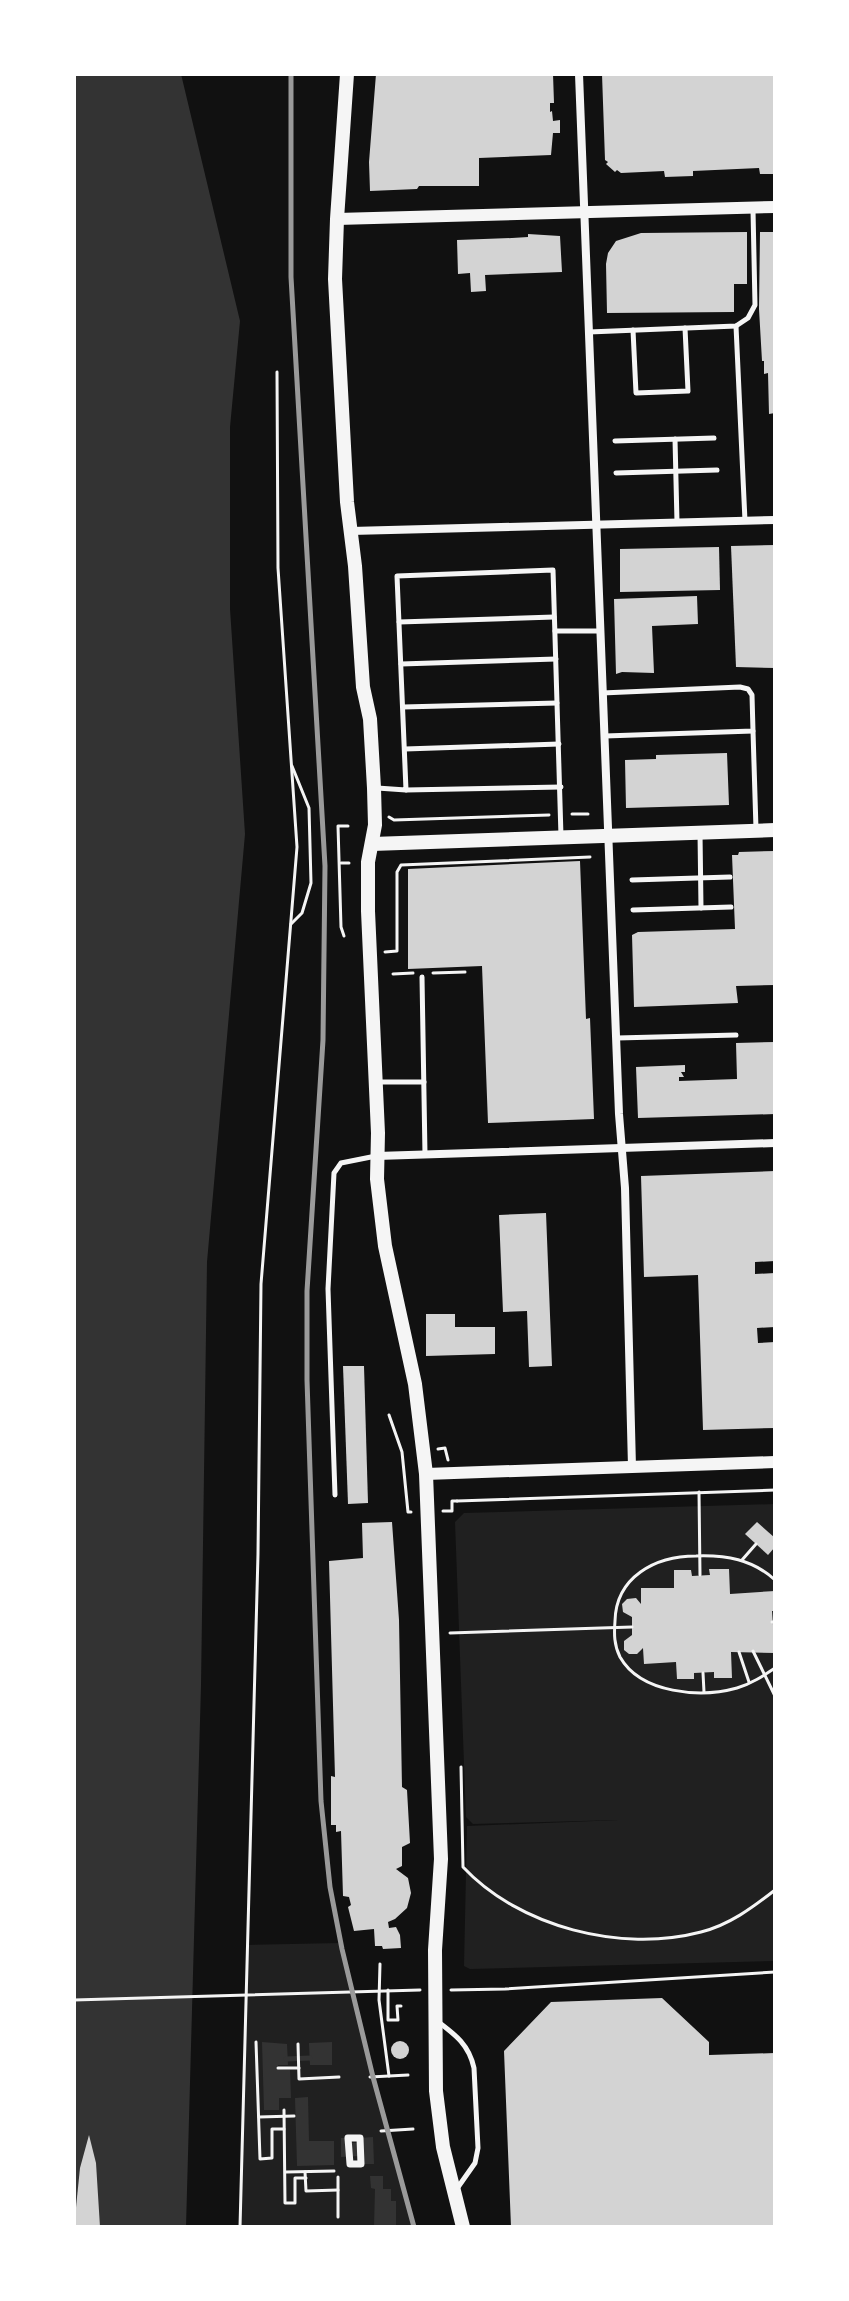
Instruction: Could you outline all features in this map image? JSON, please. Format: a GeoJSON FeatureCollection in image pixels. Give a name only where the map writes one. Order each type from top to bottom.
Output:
{"type":"FeatureCollection","features":[{"type":"Feature","properties":{"kind":"main road"},"geometry":{"type":"LineString","coordinates":[[347,74],[335,279],[351,531],[374,788],[375,825],[368,862],[377,1156],[383,1236],[415,1384],[426,1474],[441,1859],[435,1950],[439,2121],[453,2194],[463,2227]]}},
{"type":"Feature","properties":{"kind":"main road"},"geometry":{"type":"LineString","coordinates":[[372,844],[775,830]]}},
{"type":"Feature","properties":{"kind":"street"},"geometry":{"type":"LineString","coordinates":[[579,74],[632,1467]]}},
{"type":"Feature","properties":{"kind":"street"},"geometry":{"type":"LineString","coordinates":[[337,219],[775,207]]}},
{"type":"Feature","properties":{"kind":"street"},"geometry":{"type":"LineString","coordinates":[[351,531],[775,520]]}},
{"type":"Feature","properties":{"kind":"street"},"geometry":{"type":"LineString","coordinates":[[377,1156],[775,1143]]}},
{"type":"Feature","properties":{"kind":"street"},"geometry":{"type":"LineString","coordinates":[[426,1474],[775,1462]]}},
{"type":"Feature","properties":{"kind":"lane"},"geometry":{"type":"LineString","coordinates":[[589,332],[736,326],[748,318],[755,305],[753,207]]}},
{"type":"Feature","properties":{"kind":"lane"},"geometry":{"type":"LineString","coordinates":[[736,326],[745,521]]}},
{"type":"Feature","properties":{"kind":"lane"},"geometry":{"type":"LineString","coordinates":[[633,330],[636,393],[688,391],[685,328]]}},
{"type":"Feature","properties":{"kind":"lane"},"geometry":{"type":"LineString","coordinates":[[615,441],[714,438]]}},
{"type":"Feature","properties":{"kind":"lane"},"geometry":{"type":"LineString","coordinates":[[675,439],[677,524]]}},
{"type":"Feature","properties":{"kind":"lane"},"geometry":{"type":"LineString","coordinates":[[616,473],[717,470]]}},
{"type":"Feature","properties":{"kind":"lane"},"geometry":{"type":"LineString","coordinates":[[406,790],[397,576],[553,570],[561,837]]}},
{"type":"Feature","properties":{"kind":"lane"},"geometry":{"type":"LineString","coordinates":[[399,622],[554,617]]}},
{"type":"Feature","properties":{"kind":"lane"},"geometry":{"type":"LineString","coordinates":[[555,631],[600,631]]}},
{"type":"Feature","properties":{"kind":"lane"},"geometry":{"type":"LineString","coordinates":[[401,664],[556,659]]}},
{"type":"Feature","properties":{"kind":"lane"},"geometry":{"type":"LineString","coordinates":[[602,693],[744,688],[752,695],[756,830]]}},
{"type":"Feature","properties":{"kind":"lane"},"geometry":{"type":"LineString","coordinates":[[403,707],[557,703]]}},
{"type":"Feature","properties":{"kind":"lane"},"geometry":{"type":"LineString","coordinates":[[604,736],[753,731]]}},
{"type":"Feature","properties":{"kind":"lane"},"geometry":{"type":"LineString","coordinates":[[405,749],[559,744]]}},
{"type":"Feature","properties":{"kind":"lane"},"geometry":{"type":"LineString","coordinates":[[374,788],[561,787]]}},
{"type":"Feature","properties":{"kind":"lane"},"geometry":{"type":"LineString","coordinates":[[700,832],[701,908]]}},
{"type":"Feature","properties":{"kind":"lane"},"geometry":{"type":"LineString","coordinates":[[632,880],[730,877]]}},
{"type":"Feature","properties":{"kind":"lane"},"geometry":{"type":"LineString","coordinates":[[633,910],[731,907]]}},
{"type":"Feature","properties":{"kind":"lane"},"geometry":{"type":"LineString","coordinates":[[422,977],[425,1154]]}},
{"type":"Feature","properties":{"kind":"lane"},"geometry":{"type":"LineString","coordinates":[[616,1038],[736,1035]]}},
{"type":"Feature","properties":{"kind":"lane"},"geometry":{"type":"LineString","coordinates":[[375,1082],[424,1082]]}},
{"type":"Feature","properties":{"kind":"lane"},"geometry":{"type":"LineString","coordinates":[[335,1495],[328,1302],[334,1173],[341,1163],[377,1156]]}},
{"type":"Feature","properties":{"kind":"lane"},"geometry":{"type":"LineString","coordinates":[[435,2020],[462,2039],[474,2068],[478,2148],[475,2163],[453,2194]]}},
{"type":"Feature","properties":{"kind":"path"},"geometry":{"type":"LineString","coordinates":[[240,2227],[258,1554],[261,1284],[297,847],[279,580],[277,372]]}},
{"type":"Feature","properties":{"kind":"path"},"geometry":{"type":"LineString","coordinates":[[291,764],[309,808],[311,883],[302,913],[291,924]]}},
{"type":"Feature","properties":{"kind":"path"},"geometry":{"type":"LineString","coordinates":[[344,936],[341,927],[338,826],[348,826]]}},
{"type":"Feature","properties":{"kind":"path"},"geometry":{"type":"LineString","coordinates":[[369,953],[397,951],[397,866],[590,857]]}},
{"type":"Feature","properties":{"kind":"path"},"geometry":{"type":"LineString","coordinates":[[341,863],[349,863]]}},
{"type":"Feature","properties":{"kind":"path"},"geometry":{"type":"LineString","coordinates":[[389,1415],[402,1452],[408,1512]]}},
{"type":"Feature","properties":{"kind":"path"},"geometry":{"type":"LineString","coordinates":[[452,1511],[452,1501],[775,1490]]}},
{"type":"Feature","properties":{"kind":"path"},"geometry":{"type":"LineString","coordinates":[[455,1491],[457,1501]]}},
{"type":"Feature","properties":{"kind":"path"},"geometry":{"type":"LineString","coordinates":[[699,1492],[700,1575]]}},
{"type":"Feature","properties":{"kind":"path"},"geometry":{"type":"LineString","coordinates":[[742,1560],[756,1544]]}},
{"type":"Feature","properties":{"kind":"path"},"geometry":{"type":"LineString","coordinates":[[775,1580],[742,1560],[700,1556],[670,1559],[641,1571],[623,1589],[615,1606],[615,1643],[621,1659],[633,1672],[653,1684],[670,1689],[720,1692],[749,1683],[775,1668]]}},
{"type":"Feature","properties":{"kind":"path"},"geometry":{"type":"LineString","coordinates":[[434,1633],[632,1627]]}},
{"type":"Feature","properties":{"kind":"path"},"geometry":{"type":"LineString","coordinates":[[753,1651],[775,1696]]}},
{"type":"Feature","properties":{"kind":"path"},"geometry":{"type":"LineString","coordinates":[[739,1652],[749,1683]]}},
{"type":"Feature","properties":{"kind":"path"},"geometry":{"type":"LineString","coordinates":[[703,1673],[704,1692]]}},
{"type":"Feature","properties":{"kind":"path"},"geometry":{"type":"LineString","coordinates":[[461,1767],[463,1867],[485,1887],[550,1921],[582,1933],[666,1939],[702,1932],[735,1920],[775,1890]]}},
{"type":"Feature","properties":{"kind":"path"},"geometry":{"type":"LineString","coordinates":[[380,1964],[379,2000],[389,2076]]}},
{"type":"Feature","properties":{"kind":"path"},"geometry":{"type":"LineString","coordinates":[[505,1989],[775,1972]]}},
{"type":"Feature","properties":{"kind":"path"},"geometry":{"type":"LineString","coordinates":[[74,2000],[388,1990],[388,2020],[398,2020],[397,2006],[401,2006]]}},
{"type":"Feature","properties":{"kind":"path"},"geometry":{"type":"LineString","coordinates":[[256,2042],[260,2159],[272,2158],[272,2129],[284,2129]]}},
{"type":"Feature","properties":{"kind":"path"},"geometry":{"type":"LineString","coordinates":[[298,2044],[299,2079],[339,2077]]}},
{"type":"Feature","properties":{"kind":"path"},"geometry":{"type":"LineString","coordinates":[[278,2068],[299,2068]]}},
{"type":"Feature","properties":{"kind":"path"},"geometry":{"type":"LineString","coordinates":[[370,2077],[408,2075]]}},
{"type":"Feature","properties":{"kind":"path"},"geometry":{"type":"LineString","coordinates":[[284,2110],[285,2203],[295,2203],[295,2178],[306,2178]]}},
{"type":"Feature","properties":{"kind":"path"},"geometry":{"type":"LineString","coordinates":[[259,2117],[294,2116]]}},
{"type":"Feature","properties":{"kind":"path"},"geometry":{"type":"LineString","coordinates":[[381,2131],[413,2129]]}},
{"type":"Feature","properties":{"kind":"path"},"geometry":{"type":"LineString","coordinates":[[285,2172],[334,2171]]}},
{"type":"Feature","properties":{"kind":"path"},"geometry":{"type":"LineString","coordinates":[[305,2172],[306,2191],[338,2190]]}},
{"type":"Feature","properties":{"kind":"path"},"geometry":{"type":"LineString","coordinates":[[338,2177],[338,2217]]}},
{"type":"Feature","properties":{"kind":"shaded area"},"geometry":{"type":"Polygon","coordinates":[[[74,74],[181,74],[240,321],[230,427],[230,609],[245,834],[207,1262],[201,1685],[186,2227],[74,2227],[74,74]]]}},
{"type":"Feature","properties":{"kind":"shaded area"},"geometry":{"type":"Polygon","coordinates":[[[775,1504],[775,1961],[470,1969],[464,1966],[467,1826],[619,1820],[473,1824],[466,1817],[455,1522],[464,1513],[775,1504]]]}},
{"type":"Feature","properties":{"kind":"shaded area"},"geometry":{"type":"Polygon","coordinates":[[[341,1943],[414,2227],[240,2227],[247,1945],[341,1943]]]}},
{"type":"Feature","properties":{"kind":"shaded area"},"geometry":{"type":"Polygon","coordinates":[[[262,2042],[287,2044],[288,2065],[278,2065],[278,2069],[290,2070],[291,2098],[279,2098],[279,2110],[264,2110],[262,2042]]]}},
{"type":"Feature","properties":{"kind":"shaded area"},"geometry":{"type":"Polygon","coordinates":[[[332,2042],[332,2065],[310,2065],[309,2043],[332,2042]]]}},
{"type":"Feature","properties":{"kind":"shaded area"},"geometry":{"type":"Polygon","coordinates":[[[308,2097],[309,2141],[334,2141],[334,2165],[297,2166],[295,2098],[308,2097]]]}},
{"type":"Feature","properties":{"kind":"shaded area"},"geometry":{"type":"Polygon","coordinates":[[[373,2137],[374,2164],[361,2164],[360,2156],[341,2157],[341,2138],[348,2138],[349,2143],[360,2143],[360,2138],[373,2137]]]}},
{"type":"Feature","properties":{"kind":"shaded area"},"geometry":{"type":"Polygon","coordinates":[[[370,2176],[383,2176],[383,2189],[391,2189],[391,2201],[396,2201],[396,2227],[374,2227],[375,2189],[371,2188],[370,2176]]]}},
{"type":"Feature","properties":{"kind":"building"},"geometry":{"type":"Polygon","coordinates":[[[376,74],[553,74],[554,103],[550,103],[550,112],[553,121],[560,120],[560,133],[553,133],[551,155],[479,158],[479,186],[419,186],[417,189],[370,191],[369,162],[376,74]]]}},
{"type":"Feature","properties":{"kind":"building"},"geometry":{"type":"Polygon","coordinates":[[[602,74],[775,74],[775,174],[760,174],[759,168],[693,171],[693,176],[665,177],[664,171],[615,172],[605,160],[602,74]]]}},
{"type":"Feature","properties":{"kind":"building"},"geometry":{"type":"Polygon","coordinates":[[[747,232],[747,284],[734,284],[734,312],[607,313],[606,264],[608,253],[616,241],[641,233],[747,232]]]}},
{"type":"Feature","properties":{"kind":"building"},"geometry":{"type":"Polygon","coordinates":[[[760,232],[775,232],[775,413],[769,414],[768,373],[764,374],[762,361],[759,309],[760,232]]]}},
{"type":"Feature","properties":{"kind":"building"},"geometry":{"type":"Polygon","coordinates":[[[528,234],[560,236],[562,272],[485,275],[486,291],[471,292],[470,273],[458,274],[457,240],[528,237],[528,234]]]}},
{"type":"Feature","properties":{"kind":"building"},"geometry":{"type":"Polygon","coordinates":[[[775,545],[775,668],[736,667],[731,546],[775,545]]]}},
{"type":"Feature","properties":{"kind":"building"},"geometry":{"type":"Polygon","coordinates":[[[719,547],[720,590],[620,592],[620,549],[719,547]]]}},
{"type":"Feature","properties":{"kind":"building"},"geometry":{"type":"Polygon","coordinates":[[[697,596],[698,624],[652,626],[654,673],[616,674],[614,599],[697,596]]]}},
{"type":"Feature","properties":{"kind":"building"},"geometry":{"type":"Polygon","coordinates":[[[727,753],[729,805],[626,808],[625,760],[656,759],[656,755],[727,753]]]}},
{"type":"Feature","properties":{"kind":"building"},"geometry":{"type":"Polygon","coordinates":[[[775,851],[775,985],[736,986],[738,1003],[634,1007],[632,935],[638,932],[735,929],[732,855],[775,851]]]}},
{"type":"Feature","properties":{"kind":"building"},"geometry":{"type":"Polygon","coordinates":[[[580,861],[586,1019],[590,1018],[594,1119],[488,1123],[482,966],[408,969],[408,869],[580,861]]]}},
{"type":"Feature","properties":{"kind":"building"},"geometry":{"type":"Polygon","coordinates":[[[775,1042],[775,1114],[638,1118],[636,1067],[685,1065],[685,1072],[681,1072],[684,1077],[679,1077],[679,1081],[737,1079],[736,1043],[775,1042]]]}},
{"type":"Feature","properties":{"kind":"building"},"geometry":{"type":"Polygon","coordinates":[[[775,1171],[775,1261],[755,1262],[755,1274],[775,1273],[775,1327],[757,1328],[758,1343],[775,1342],[775,1428],[703,1430],[698,1275],[644,1277],[641,1176],[775,1171]]]}},
{"type":"Feature","properties":{"kind":"building"},"geometry":{"type":"Polygon","coordinates":[[[546,1213],[552,1366],[529,1367],[527,1311],[503,1312],[499,1215],[546,1213]]]}},
{"type":"Feature","properties":{"kind":"building"},"geometry":{"type":"Polygon","coordinates":[[[426,1314],[455,1314],[455,1327],[495,1327],[495,1354],[426,1356],[426,1314]]]}},
{"type":"Feature","properties":{"kind":"building"},"geometry":{"type":"Polygon","coordinates":[[[343,1366],[364,1366],[368,1503],[348,1504],[343,1366]]]}},
{"type":"Feature","properties":{"kind":"building"},"geometry":{"type":"Polygon","coordinates":[[[392,1522],[399,1620],[402,1787],[407,1790],[410,1843],[402,1847],[402,1866],[396,1869],[408,1878],[411,1893],[407,1908],[388,1922],[389,1928],[396,1927],[400,1935],[401,1948],[383,1949],[382,1946],[375,1946],[374,1929],[354,1931],[348,1907],[351,1905],[349,1897],[343,1896],[341,1831],[336,1832],[336,1825],[331,1825],[331,1776],[335,1777],[329,1561],[363,1558],[362,1523],[392,1522]]]}},
{"type":"Feature","properties":{"kind":"building"},"geometry":{"type":"Polygon","coordinates":[[[757,1522],[775,1538],[775,1547],[768,1555],[745,1534],[757,1522]]]}},
{"type":"Feature","properties":{"kind":"building"},"geometry":{"type":"Polygon","coordinates":[[[709,1569],[729,1569],[730,1594],[775,1591],[775,1611],[772,1611],[775,1653],[731,1652],[732,1678],[714,1678],[714,1672],[694,1673],[694,1679],[677,1679],[676,1662],[644,1664],[643,1648],[637,1654],[624,1650],[624,1641],[632,1635],[632,1617],[623,1612],[622,1604],[627,1599],[636,1598],[641,1604],[641,1588],[674,1588],[674,1570],[691,1570],[692,1576],[710,1575],[709,1569]]]}},
{"type":"Feature","properties":{"kind":"building"},"geometry":{"type":"Polygon","coordinates":[[[662,1998],[709,2042],[709,2055],[775,2053],[775,2227],[511,2227],[504,2051],[551,2002],[662,1998]]]}},
{"type":"Feature","properties":{"kind":"building"},"geometry":{"type":"Polygon","coordinates":[[[400,2041],[409,2050],[400,2059],[391,2050],[400,2041]]]}},
{"type":"Feature","properties":{"kind":"building"},"geometry":{"type":"Polygon","coordinates":[[[89,2135],[96,2163],[100,2227],[74,2227],[80,2168],[89,2135]]]}},
{"type":"Feature","properties":{"kind":"waterway"},"geometry":{"type":"LineString","coordinates":[[286,2059],[310,2058]]}},
{"type":"Feature","properties":{"kind":"railway"},"geometry":{"type":"LineString","coordinates":[[291,74],[291,277],[325,866],[323,1040],[307,1291],[307,1380],[321,1801],[330,1887],[342,1949],[414,2227]]}}]}
